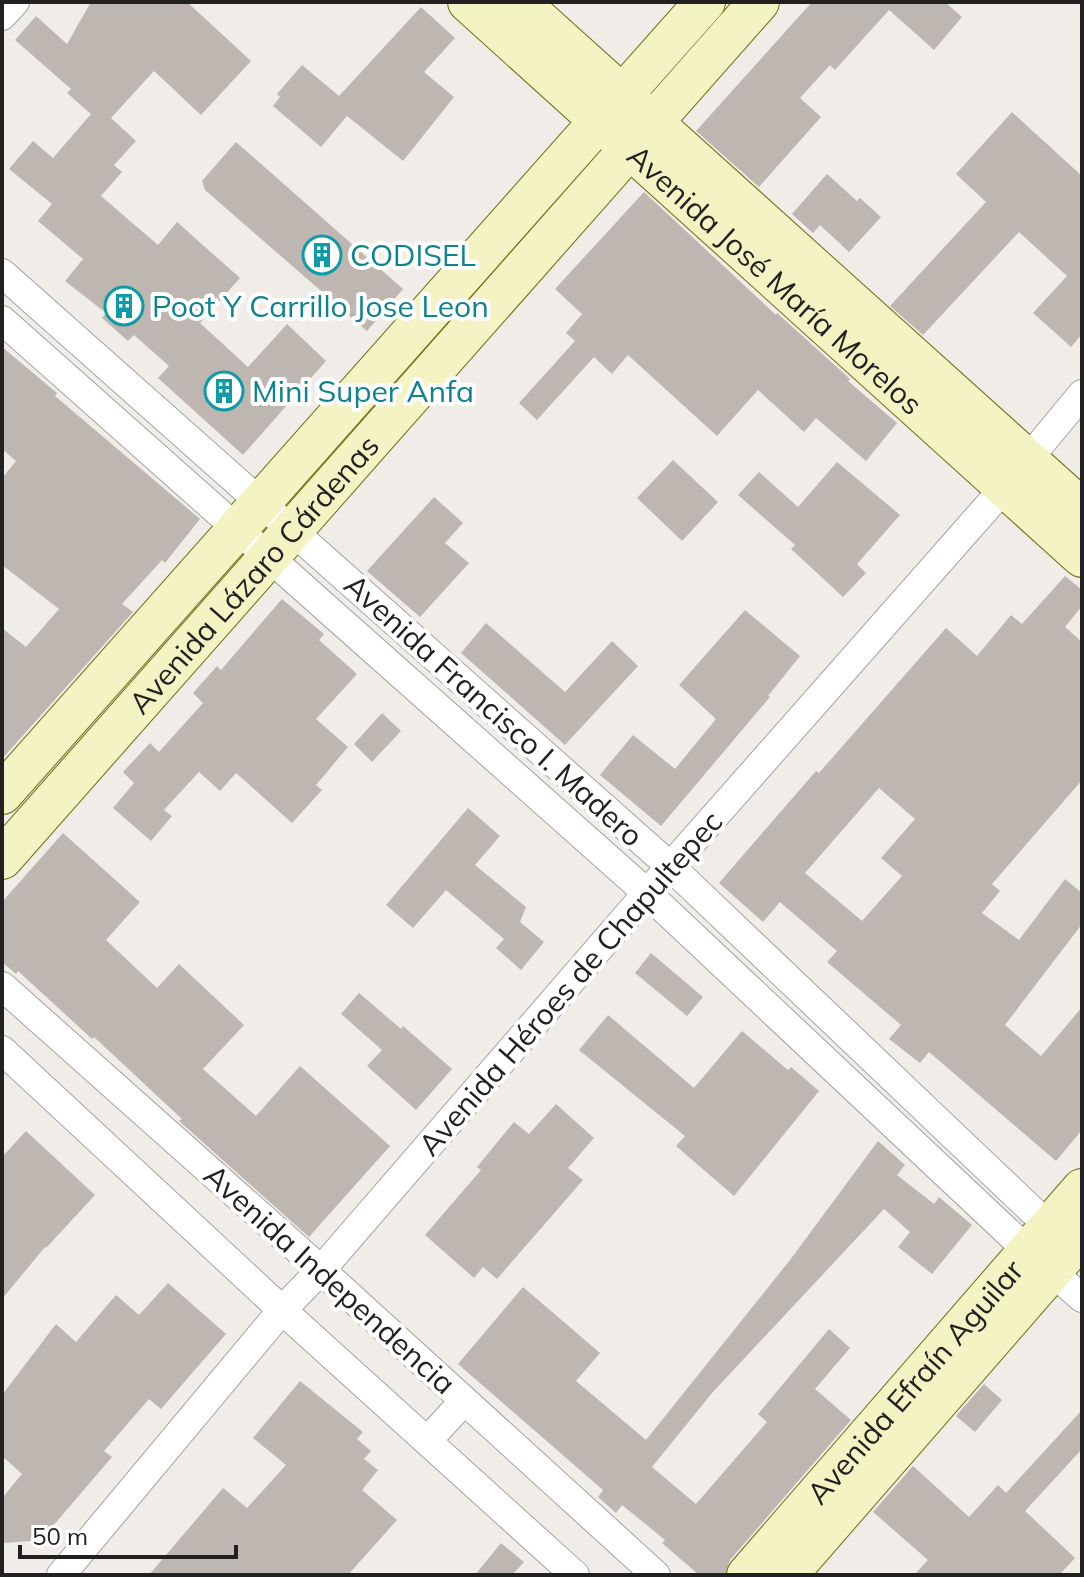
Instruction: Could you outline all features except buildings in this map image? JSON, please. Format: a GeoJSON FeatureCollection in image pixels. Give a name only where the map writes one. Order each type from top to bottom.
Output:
{"type":"FeatureCollection","features":[{"type":"Feature","properties":{"kind":"main road","name":"Avenida José María Morelos"},"geometry":{"type":"LineString","coordinates":[[468,2],[611,108]]}},
{"type":"Feature","properties":{"kind":"main road","name":"Avenida José María Morelos"},"geometry":{"type":"LineString","coordinates":[[519,2],[611,108],[1016,473],[1082,557]]}},
{"type":"Feature","properties":{"kind":"main road","name":"Avenida Lázaro Cárdenas"},"geometry":{"type":"LineString","coordinates":[[2,794],[705,2]]}},
{"type":"Feature","properties":{"kind":"main road","name":"Avenida Lázaro Cárdenas"},"geometry":{"type":"LineString","coordinates":[[2,859],[759,2]]}},
{"type":"Feature","properties":{"kind":"main road","name":"Avenida José María Morelos"},"geometry":{"type":"LineString","coordinates":[[1016,473],[1082,509]]}},
{"type":"Feature","properties":{"kind":"main road","name":"Avenida Efraín Aguilar"},"geometry":{"type":"LineString","coordinates":[[787,1575],[1061,1248],[1082,1189]]}},
{"type":"Feature","properties":{"kind":"main road","name":"Avenida Efraín Aguilar"},"geometry":{"type":"LineString","coordinates":[[747,1575],[1061,1248]]}},
{"type":"Feature","properties":{"kind":"street"},"geometry":{"type":"LineString","coordinates":[[2,16],[15,2]]}},
{"type":"Feature","properties":{"kind":"street","name":"Avenida Francisco I. Madero"},"geometry":{"type":"LineString","coordinates":[[2,273],[249,516],[647,893],[1061,1248]]}},
{"type":"Feature","properties":{"kind":"street","name":"Avenida Francisco I. Madero"},"geometry":{"type":"LineString","coordinates":[[2,320],[249,516]]}},
{"type":"Feature","properties":{"kind":"street","name":"Avenida Héroes de Chapultepec"},"geometry":{"type":"LineString","coordinates":[[61,1575],[282,1310],[321,1270],[1082,394]]}},
{"type":"Feature","properties":{"kind":"street","name":"Avenida Francisco I. Madero"},"geometry":{"type":"LineString","coordinates":[[280,544],[671,867],[1061,1248],[1082,1298]]}},
{"type":"Feature","properties":{"kind":"street","name":"Avenida Independencia"},"geometry":{"type":"LineString","coordinates":[[2,986],[321,1270],[656,1575]]}},
{"type":"Feature","properties":{"kind":"street","name":"Avenida Independencia"},"geometry":{"type":"LineString","coordinates":[[2,1050],[282,1310],[575,1575]]}},
{"type":"Feature","properties":{"kind":"street"},"geometry":{"type":"LineString","coordinates":[[427,1441],[464,1401]]}},
{"type":"Feature","properties":{"kind":"place","name":"CODISEL"},"geometry":{"type":"Point","coordinates":[322,255]}},
{"type":"Feature","properties":{"kind":"place","name":"Poot Y Carrillo Jose Leon"},"geometry":{"type":"Point","coordinates":[124,306]}},
{"type":"Feature","properties":{"kind":"place","name":"Mini Super Anfa"},"geometry":{"type":"Point","coordinates":[224,391]}}]}
